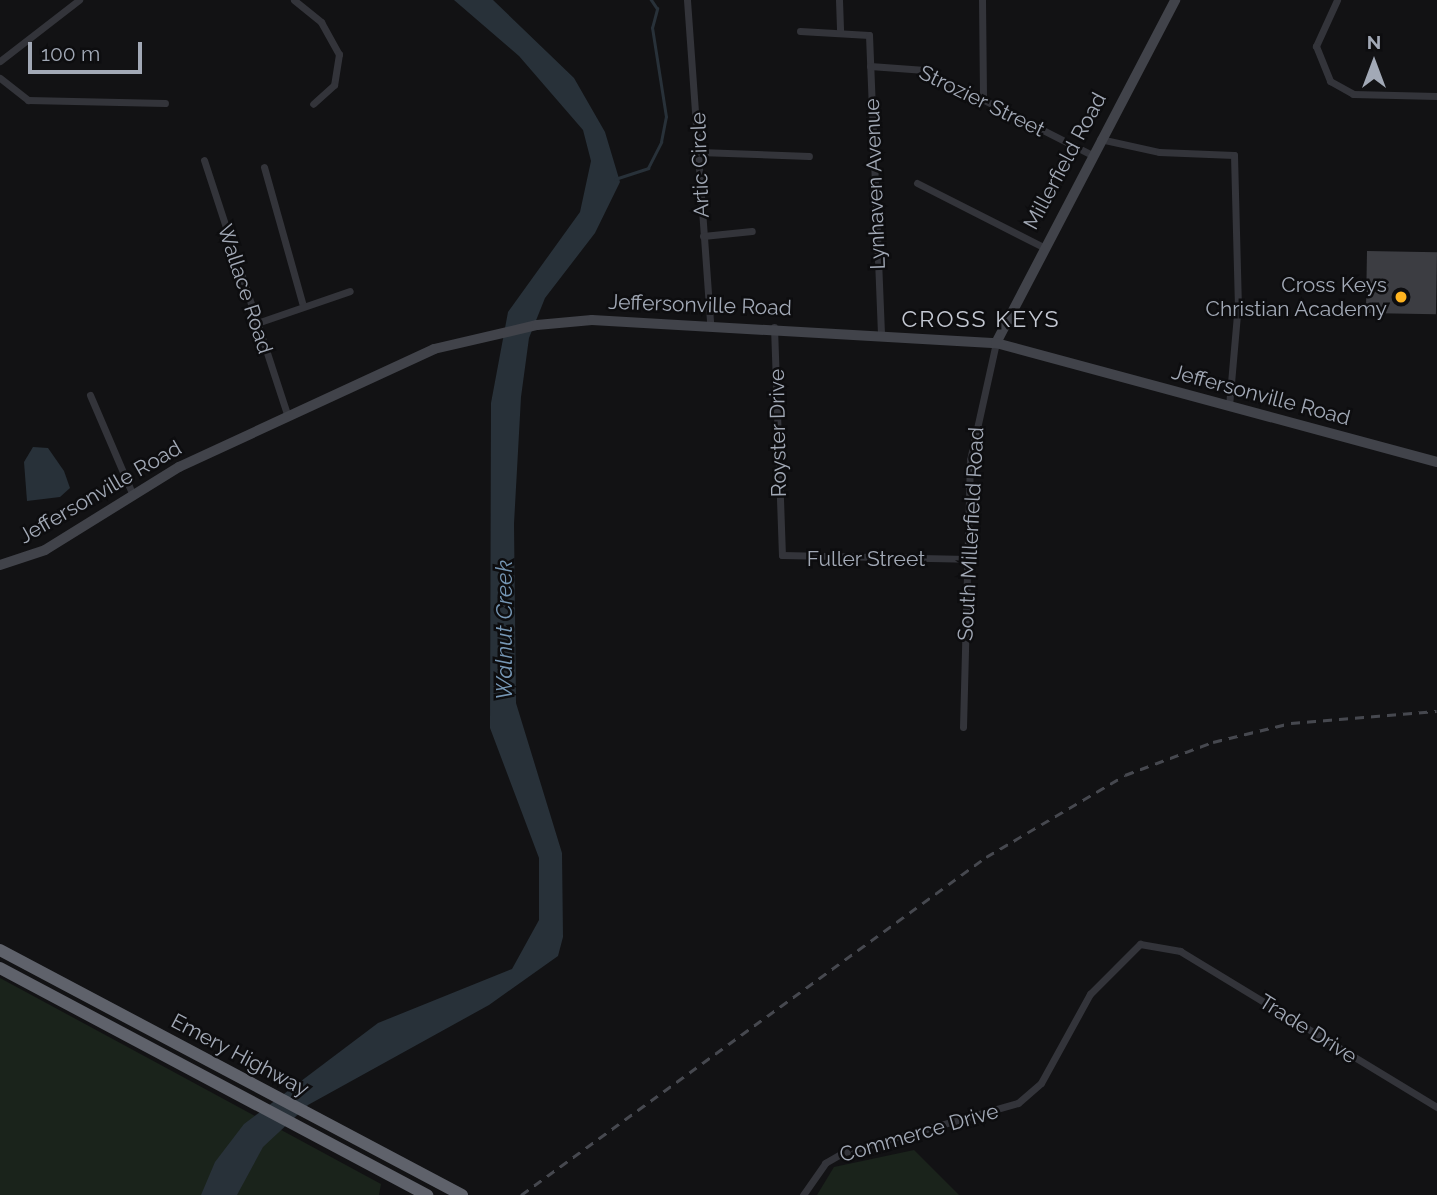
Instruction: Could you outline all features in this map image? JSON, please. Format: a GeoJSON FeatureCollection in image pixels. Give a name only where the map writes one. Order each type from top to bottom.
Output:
{"type":"FeatureCollection","features":[{"type":"Feature","properties":{"kind":"highway","name":"Emery Highway"},"geometry":{"type":"LineString","coordinates":[[0,950],[462,1195]]}},
{"type":"Feature","properties":{"kind":"highway","name":"Emery Highway"},"geometry":{"type":"LineString","coordinates":[[0,968],[427,1195]]}},
{"type":"Feature","properties":{"kind":"highway"},"geometry":{"type":"LineString","coordinates":[[395,1177],[402,1165]]}},
{"type":"Feature","properties":{"kind":"street"},"geometry":{"type":"LineString","coordinates":[[0,61],[79,0]]}},
{"type":"Feature","properties":{"kind":"street"},"geometry":{"type":"LineString","coordinates":[[294,0],[321,22],[339,54],[334,85],[313,104]]}},
{"type":"Feature","properties":{"kind":"street"},"geometry":{"type":"LineString","coordinates":[[800,31],[839,31],[839,0]]}},
{"type":"Feature","properties":{"kind":"street"},"geometry":{"type":"LineString","coordinates":[[982,0],[983,100]]}},
{"type":"Feature","properties":{"kind":"street"},"geometry":{"type":"LineString","coordinates":[[1336,0],[1316,47],[1330,81],[1353,94],[1437,96]]}},
{"type":"Feature","properties":{"kind":"street","name":"Artic Circle"},"geometry":{"type":"LineString","coordinates":[[688,3],[710,324]]}},
{"type":"Feature","properties":{"kind":"street","name":"Millerfield Road"},"geometry":{"type":"LineString","coordinates":[[996,344],[1041,246],[1171,3]]}},
{"type":"Feature","properties":{"kind":"street","name":"Lynhaven Avenue"},"geometry":{"type":"LineString","coordinates":[[839,31],[869,34],[881,332]]}},
{"type":"Feature","properties":{"kind":"street","name":"Strozier Street"},"geometry":{"type":"LineString","coordinates":[[870,66],[915,67],[1090,154]]}},
{"type":"Feature","properties":{"kind":"street"},"geometry":{"type":"LineString","coordinates":[[0,78],[28,100],[165,103]]}},
{"type":"Feature","properties":{"kind":"street"},"geometry":{"type":"LineString","coordinates":[[1099,139],[1159,152],[1234,155],[1237,350],[1229,406]]}},
{"type":"Feature","properties":{"kind":"street"},"geometry":{"type":"LineString","coordinates":[[699,152],[809,156]]}},
{"type":"Feature","properties":{"kind":"street","name":"Wallace Road"},"geometry":{"type":"LineString","coordinates":[[204,160],[288,416]]}},
{"type":"Feature","properties":{"kind":"street"},"geometry":{"type":"LineString","coordinates":[[264,167],[303,306]]}},
{"type":"Feature","properties":{"kind":"street"},"geometry":{"type":"LineString","coordinates":[[917,183],[1041,246]]}},
{"type":"Feature","properties":{"kind":"street"},"geometry":{"type":"LineString","coordinates":[[703,236],[752,231]]}},
{"type":"Feature","properties":{"kind":"street"},"geometry":{"type":"LineString","coordinates":[[257,323],[351,291]]}},
{"type":"Feature","properties":{"kind":"street","name":"Jeffersonville Road"},"geometry":{"type":"LineString","coordinates":[[0,565],[45,550],[132,493],[288,416],[475,336],[581,321],[881,332],[996,344],[1437,462]]}},
{"type":"Feature","properties":{"kind":"street","name":"Royster Drive"},"geometry":{"type":"LineString","coordinates":[[774,327],[780,540]]}},
{"type":"Feature","properties":{"kind":"street","name":"South Millerfield Road"},"geometry":{"type":"LineString","coordinates":[[963,727],[967,559],[974,429],[996,344]]}},
{"type":"Feature","properties":{"kind":"street"},"geometry":{"type":"LineString","coordinates":[[90,395],[132,493]]}},
{"type":"Feature","properties":{"kind":"street","name":"Fuller Street"},"geometry":{"type":"LineString","coordinates":[[780,540],[782,555],[795,559],[967,559]]}},
{"type":"Feature","properties":{"kind":"street","name":"Commerce Drive"},"geometry":{"type":"LineString","coordinates":[[803,1195],[825,1163],[842,1153],[1018,1103],[1041,1083],[1090,994],[1130,950],[1151,943],[1180,951]]}},
{"type":"Feature","properties":{"kind":"street","name":"Trade Drive"},"geometry":{"type":"LineString","coordinates":[[1180,951],[1437,1107]]}},
{"type":"Feature","properties":{"kind":"shaded area"},"geometry":{"type":"Polygon","coordinates":[[[0,978],[381,1184],[379,1195],[0,1195],[0,978]]]}},
{"type":"Feature","properties":{"kind":"shaded area"},"geometry":{"type":"Polygon","coordinates":[[[914,1150],[959,1195],[817,1195],[834,1167],[914,1150]]]}},
{"type":"Feature","properties":{"kind":"water","name":"Walnut Creek"},"geometry":{"type":"Polygon","coordinates":[[[454,0],[493,0],[574,78],[605,132],[620,182],[595,233],[545,298],[529,338],[521,397],[514,524],[516,703],[562,853],[563,937],[558,956],[489,1005],[308,1105],[263,1147],[237,1195],[201,1195],[215,1162],[244,1124],[378,1023],[512,969],[539,920],[539,858],[490,728],[491,403],[508,312],[580,212],[591,161],[583,130],[519,56],[454,0]]]}},
{"type":"Feature","properties":{"kind":"water"},"geometry":{"type":"Polygon","coordinates":[[[33,447],[48,448],[64,471],[70,488],[60,497],[27,501],[24,462],[33,447]]]}},
{"type":"Feature","properties":{"kind":"building","name":"Cross Keys Christian Academy"},"geometry":{"type":"Polygon","coordinates":[[[1367,251],[1437,252],[1436,314],[1366,313],[1367,251]]]}},
{"type":"Feature","properties":{"kind":"waterway"},"geometry":{"type":"LineString","coordinates":[[615,179],[648,168],[661,142],[666,117],[652,28],[657,9],[651,0]]}},
{"type":"Feature","properties":{"kind":"railway"},"geometry":{"type":"LineString","coordinates":[[521,1195],[986,857],[1125,775],[1213,742],[1291,723],[1437,711]]}},
{"type":"Feature","properties":{"kind":"place","name":"Cross Keys Christian Academy"},"geometry":{"type":"Point","coordinates":[1401,297]}},
{"type":"Feature","properties":{"kind":"district","name":"CROSS KEYS"},"geometry":{"type":"Point","coordinates":[981,319]}}]}
